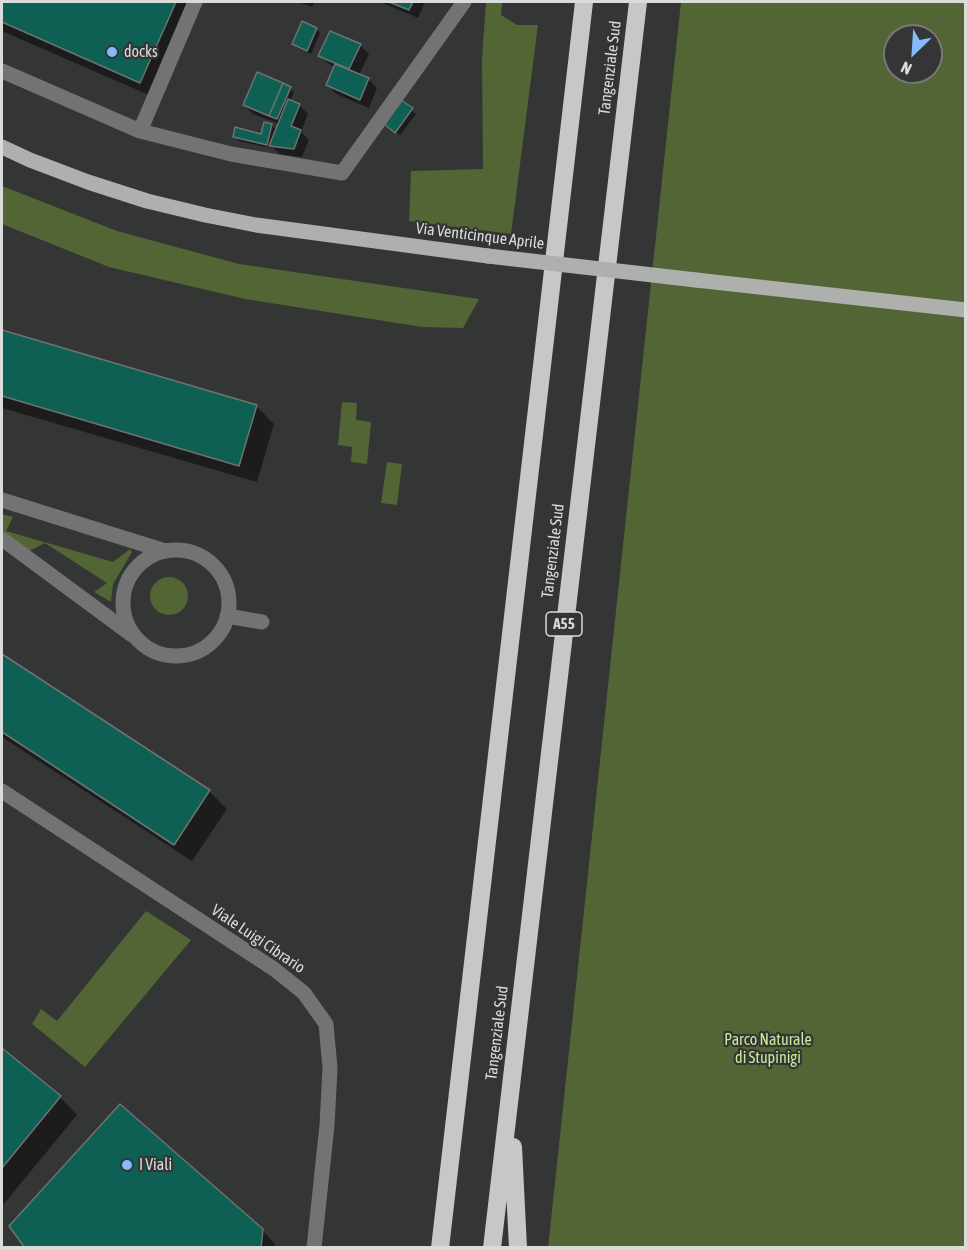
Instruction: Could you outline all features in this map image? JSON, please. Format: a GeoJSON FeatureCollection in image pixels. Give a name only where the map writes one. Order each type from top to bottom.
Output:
{"type":"FeatureCollection","features":[{"type":"Feature","properties":{"kind":"highway","name":"Tangenziale Sud"},"geometry":{"type":"LineString","coordinates":[[440,1248],[584,2]]}},
{"type":"Feature","properties":{"kind":"highway","name":"Tangenziale Sud"},"geometry":{"type":"LineString","coordinates":[[492,1248],[638,2]]}},
{"type":"Feature","properties":{"kind":"highway"},"geometry":{"type":"LineString","coordinates":[[510,1097],[518,1248]]}},
{"type":"Feature","properties":{"kind":"highway"},"geometry":{"type":"LineString","coordinates":[[431,1248],[446,1192]]}},
{"type":"Feature","properties":{"kind":"main road","name":"Via Venticinque Aprile"},"geometry":{"type":"LineString","coordinates":[[2,147],[88,182],[147,201],[205,216],[256,225],[488,256],[966,310]]}},
{"type":"Feature","properties":{"kind":"street"},"geometry":{"type":"LineString","coordinates":[[140,131],[195,2]]}},
{"type":"Feature","properties":{"kind":"street"},"geometry":{"type":"LineString","coordinates":[[2,71],[140,131],[231,154],[342,173],[464,2]]}},
{"type":"Feature","properties":{"kind":"street"},"geometry":{"type":"LineString","coordinates":[[2,500],[165,551],[184,550],[207,560],[220,573],[228,590],[229,609],[222,630],[213,641],[189,654],[165,655],[148,648],[2,539]]}},
{"type":"Feature","properties":{"kind":"street"},"geometry":{"type":"LineString","coordinates":[[137,639],[127,623],[123,608],[124,589],[131,575],[143,561],[165,551]]}},
{"type":"Feature","properties":{"kind":"street"},"geometry":{"type":"LineString","coordinates":[[227,616],[262,622]]}},
{"type":"Feature","properties":{"kind":"street","name":"Viale Luigi Cibrario"},"geometry":{"type":"LineString","coordinates":[[2,791],[274,969],[304,993],[327,1024],[330,1068],[327,1125],[314,1248]]}},
{"type":"Feature","properties":{"kind":"green space"},"geometry":{"type":"Polygon","coordinates":[[[486,2],[502,2],[501,15],[517,25],[538,25],[511,234],[409,221],[411,171],[483,169],[482,59],[486,2]]]}},
{"type":"Feature","properties":{"kind":"green space","name":"Parco Naturale di Stupinigi"},"geometry":{"type":"Polygon","coordinates":[[[681,2],[965,2],[965,1247],[548,1248],[681,2]]]}},
{"type":"Feature","properties":{"kind":"green space"},"geometry":{"type":"Polygon","coordinates":[[[2,186],[117,231],[239,264],[479,299],[463,328],[422,327],[245,299],[109,267],[2,224],[2,186]]]}},
{"type":"Feature","properties":{"kind":"green space"},"geometry":{"type":"Polygon","coordinates":[[[342,402],[357,403],[356,420],[371,422],[367,464],[351,462],[352,447],[338,445],[342,402]]]}},
{"type":"Feature","properties":{"kind":"green space"},"geometry":{"type":"Polygon","coordinates":[[[387,462],[402,464],[397,505],[381,503],[387,462]]]}},
{"type":"Feature","properties":{"kind":"green space"},"geometry":{"type":"Polygon","coordinates":[[[2,514],[13,517],[6,531],[113,562],[130,549],[132,552],[113,584],[111,602],[94,592],[107,583],[45,543],[29,551],[2,533],[2,514]]]}},
{"type":"Feature","properties":{"kind":"green space"},"geometry":{"type":"Polygon","coordinates":[[[169,577],[176,578],[182,583],[187,589],[187,603],[182,609],[176,614],[169,615],[162,614],[156,609],[151,603],[150,596],[151,589],[156,583],[162,578],[169,577]]]}},
{"type":"Feature","properties":{"kind":"green space"},"geometry":{"type":"Polygon","coordinates":[[[146,911],[191,940],[85,1067],[32,1024],[41,1009],[57,1021],[146,911]]]}},
{"type":"Feature","properties":{"kind":"building","name":"docks"},"geometry":{"type":"Polygon","coordinates":[[[2,2],[176,2],[140,83],[2,22],[2,2]]]}},
{"type":"Feature","properties":{"kind":"building"},"geometry":{"type":"Polygon","coordinates":[[[389,2],[413,2],[409,10],[389,2]]]}},
{"type":"Feature","properties":{"kind":"building"},"geometry":{"type":"Polygon","coordinates":[[[302,21],[317,28],[307,51],[292,44],[302,21]]]}},
{"type":"Feature","properties":{"kind":"building"},"geometry":{"type":"Polygon","coordinates":[[[330,31],[361,44],[349,69],[318,56],[330,31]]]}},
{"type":"Feature","properties":{"kind":"building"},"geometry":{"type":"Polygon","coordinates":[[[335,64],[369,78],[360,100],[326,85],[335,64]]]}},
{"type":"Feature","properties":{"kind":"building"},"geometry":{"type":"Polygon","coordinates":[[[257,72],[283,83],[269,116],[243,105],[257,72]]]}},
{"type":"Feature","properties":{"kind":"building"},"geometry":{"type":"Polygon","coordinates":[[[283,83],[291,87],[277,119],[269,116],[283,83]]]}},
{"type":"Feature","properties":{"kind":"building"},"geometry":{"type":"Polygon","coordinates":[[[288,99],[300,104],[291,126],[301,130],[294,149],[269,146],[288,99]]]}},
{"type":"Feature","properties":{"kind":"building"},"geometry":{"type":"Polygon","coordinates":[[[401,100],[413,108],[395,133],[384,124],[401,100]]]}},
{"type":"Feature","properties":{"kind":"building"},"geometry":{"type":"Polygon","coordinates":[[[264,122],[272,124],[267,145],[233,137],[235,127],[261,134],[264,122]]]}},
{"type":"Feature","properties":{"kind":"building"},"geometry":{"type":"Polygon","coordinates":[[[2,330],[257,405],[239,466],[2,396],[2,330]]]}},
{"type":"Feature","properties":{"kind":"building"},"geometry":{"type":"Polygon","coordinates":[[[2,654],[210,790],[174,845],[2,732],[2,654]]]}},
{"type":"Feature","properties":{"kind":"building"},"geometry":{"type":"Polygon","coordinates":[[[2,1048],[61,1096],[2,1168],[2,1048]]]}},
{"type":"Feature","properties":{"kind":"building","name":"I Viali"},"geometry":{"type":"Polygon","coordinates":[[[120,1104],[263,1229],[261,1248],[25,1248],[9,1226],[120,1104]]]}},
{"type":"Feature","properties":{"kind":"place","name":"docks"},"geometry":{"type":"Point","coordinates":[112,52]}},
{"type":"Feature","properties":{"kind":"place","name":"I Viali"},"geometry":{"type":"Point","coordinates":[127,1165]}}]}
